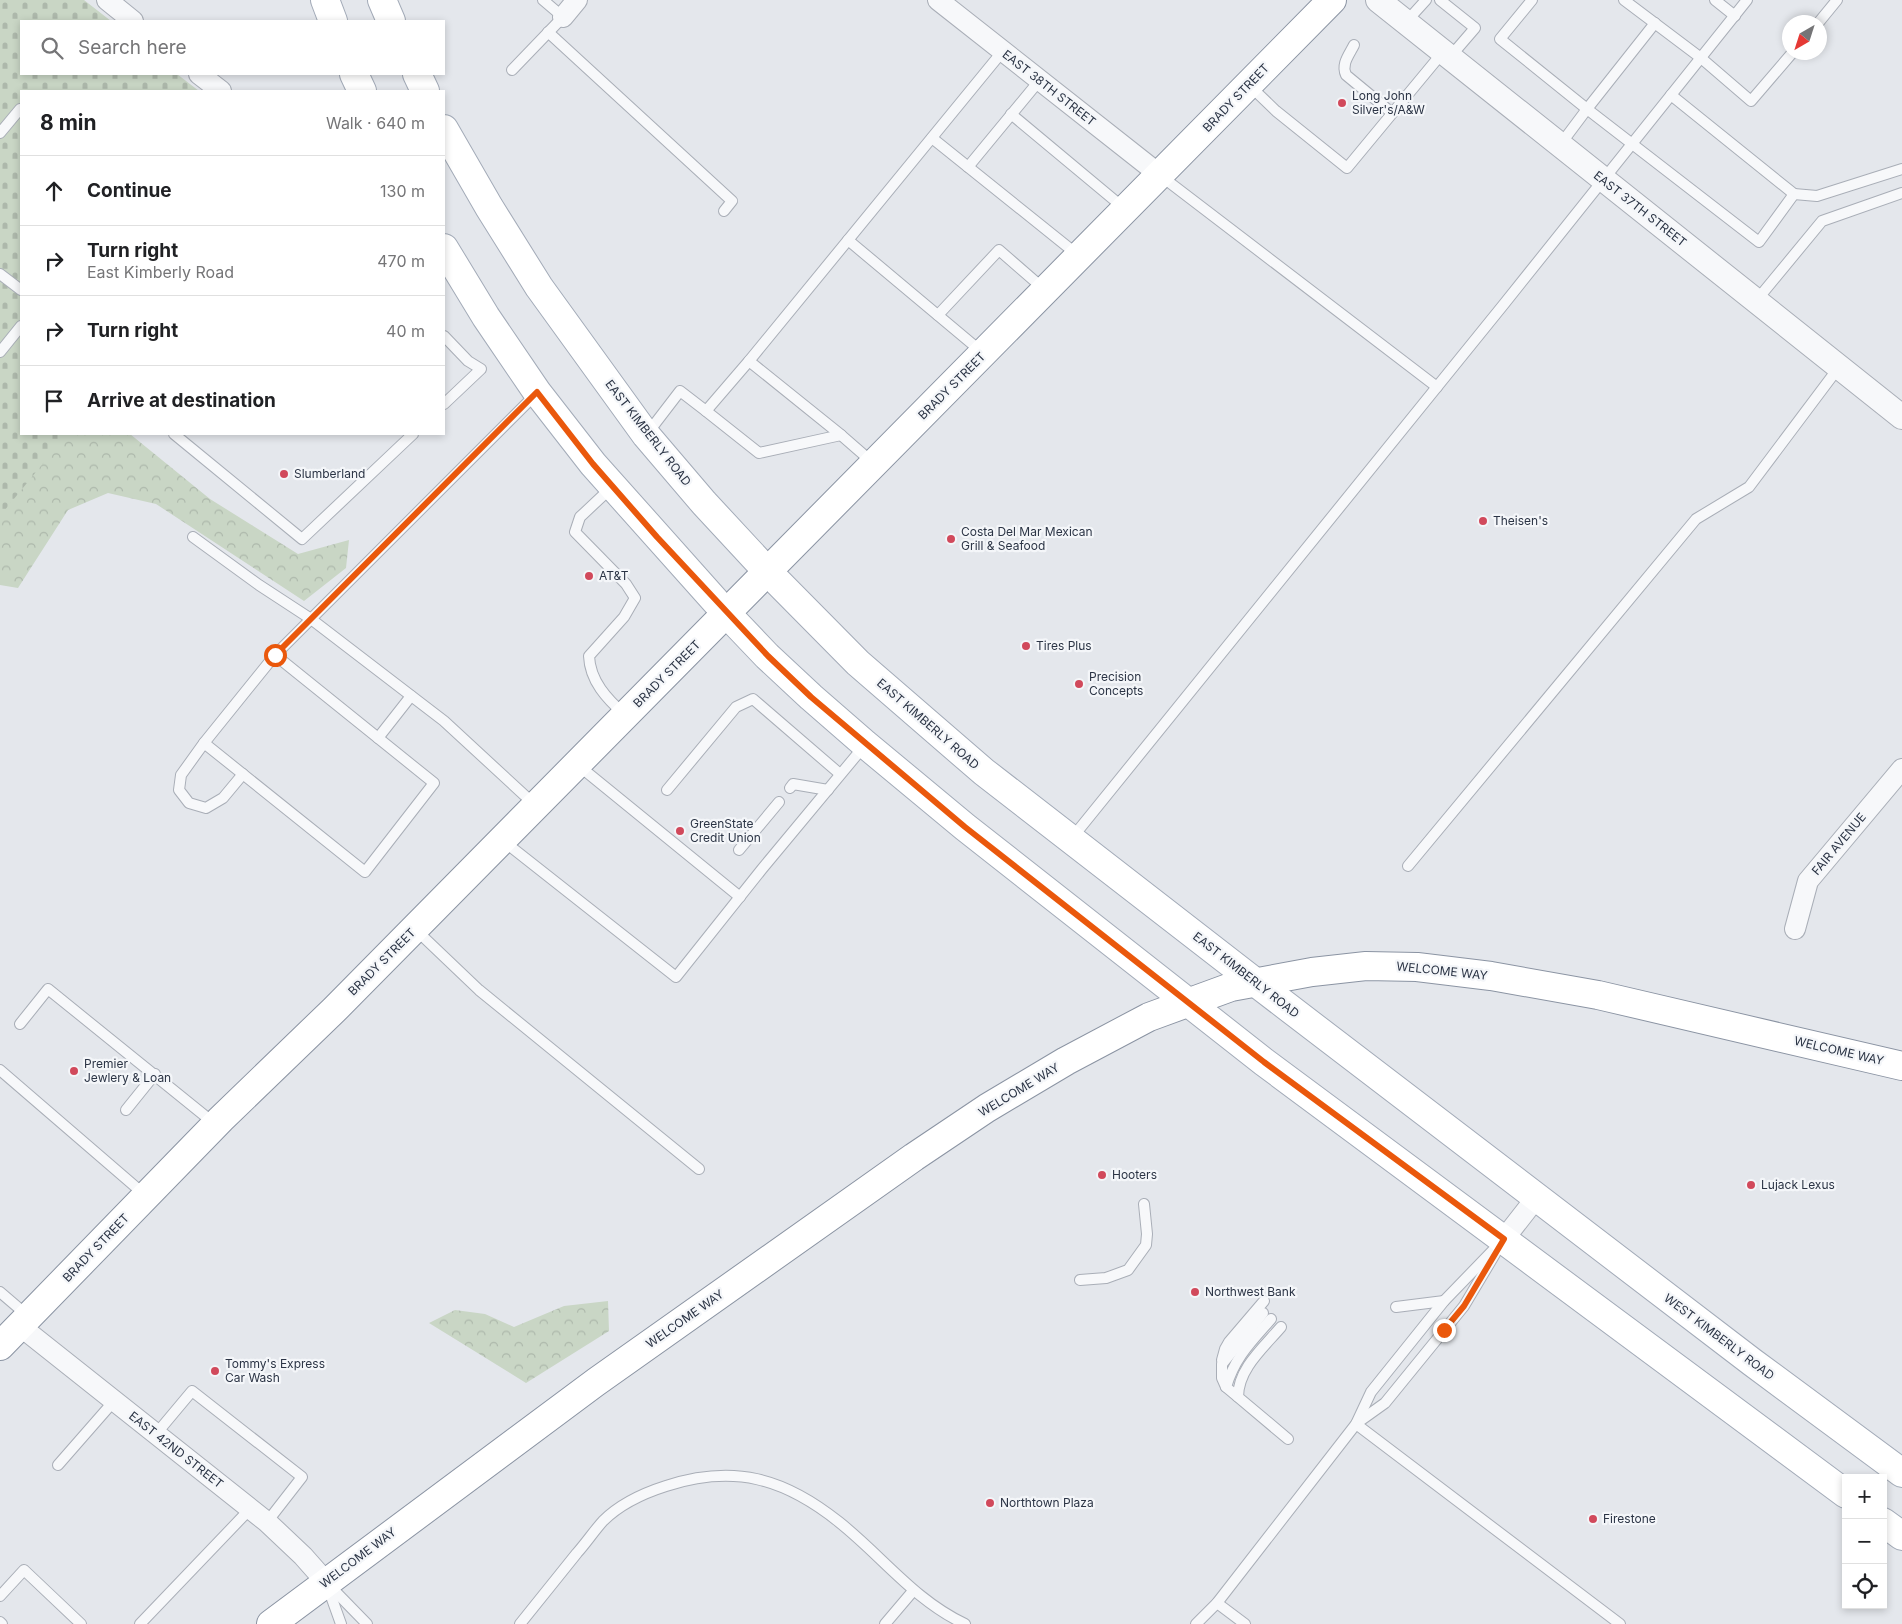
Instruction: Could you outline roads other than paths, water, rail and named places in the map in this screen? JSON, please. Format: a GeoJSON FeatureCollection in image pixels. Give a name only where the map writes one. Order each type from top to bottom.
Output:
{"type":"FeatureCollection","features":[{"type":"Feature","properties":{"kind":"main road"},"geometry":{"type":"LineString","coordinates":[[325,0],[333,20]]}},
{"type":"Feature","properties":{"kind":"main road"},"geometry":{"type":"LineString","coordinates":[[382,0],[392,20]]}},
{"type":"Feature","properties":{"kind":"main road","name":"BRADY STREET"},"geometry":{"type":"LineString","coordinates":[[0,1346],[216,1124],[334,1010],[875,465],[1332,0]]}},
{"type":"Feature","properties":{"kind":"main road"},"geometry":{"type":"LineString","coordinates":[[354,75],[362,90]]}},
{"type":"Feature","properties":{"kind":"main road"},"geometry":{"type":"LineString","coordinates":[[417,75],[425,90]]}},
{"type":"Feature","properties":{"kind":"main road","name":"EAST KIMBERLY ROAD"},"geometry":{"type":"LineString","coordinates":[[445,131],[489,207],[539,287],[646,435],[704,503],[768,572],[858,663],[984,772],[1536,1198]]}},
{"type":"Feature","properties":{"kind":"main road"},"geometry":{"type":"LineString","coordinates":[[445,250],[486,317],[537,392],[612,486],[726,614],[768,656],[865,744],[965,827],[1264,1062],[1842,1491]]}},
{"type":"Feature","properties":{"kind":"main road","name":"WELCOME WAY"},"geometry":{"type":"LineString","coordinates":[[271,1624],[596,1382],[987,1108],[1066,1061],[1149,1017],[1231,987],[1312,972],[1366,966],[1426,968],[1491,976],[1598,995],[1902,1066]]}},
{"type":"Feature","properties":{"kind":"main road","name":"WEST KIMBERLY ROAD"},"geometry":{"type":"LineString","coordinates":[[1536,1198],[1902,1473]]}},
{"type":"Feature","properties":{"kind":"main road"},"geometry":{"type":"LineString","coordinates":[[1887,1525],[1902,1536]]}},
{"type":"Feature","properties":{"kind":"street"},"geometry":{"type":"LineString","coordinates":[[106,0],[132,20]]}},
{"type":"Feature","properties":{"kind":"street"},"geometry":{"type":"LineString","coordinates":[[563,17],[577,0]]}},
{"type":"Feature","properties":{"kind":"street","name":"EAST 38TH STREET"},"geometry":{"type":"LineString","coordinates":[[938,0],[1160,175]]}},
{"type":"Feature","properties":{"kind":"street","name":"EAST 37TH STREET"},"geometry":{"type":"LineString","coordinates":[[1378,0],[1902,417]]}},
{"type":"Feature","properties":{"kind":"street"},"geometry":{"type":"LineString","coordinates":[[200,75],[220,90]]}},
{"type":"Feature","properties":{"kind":"street","name":"FAIR AVENUE"},"geometry":{"type":"LineString","coordinates":[[1795,929],[1808,881],[1902,769]]}},
{"type":"Feature","properties":{"kind":"street"},"geometry":{"type":"LineString","coordinates":[[1504,1239],[1536,1198]]}},
{"type":"Feature","properties":{"kind":"street","name":"EAST 42ND STREET"},"geometry":{"type":"LineString","coordinates":[[24,1321],[114,1401],[266,1522],[303,1556],[326,1582]]}},
{"type":"Feature","properties":{"kind":"lane"},"geometry":{"type":"LineString","coordinates":[[512,70],[563,17],[543,0]]}},
{"type":"Feature","properties":{"kind":"lane"},"geometry":{"type":"LineString","coordinates":[[1406,22],[1426,0]]}},
{"type":"Feature","properties":{"kind":"lane"},"geometry":{"type":"LineString","coordinates":[[1249,85],[1276,110],[1347,168],[1392,113],[1446,55],[1475,28],[1440,0]]}},
{"type":"Feature","properties":{"kind":"lane"},"geometry":{"type":"LineString","coordinates":[[1532,0],[1500,38],[1632,145],[1759,242],[1794,194]]}},
{"type":"Feature","properties":{"kind":"lane"},"geometry":{"type":"LineString","coordinates":[[1624,0],[1701,58],[1751,101],[1786,60]]}},
{"type":"Feature","properties":{"kind":"lane"},"geometry":{"type":"LineString","coordinates":[[1714,0],[1734,16]]}},
{"type":"Feature","properties":{"kind":"lane"},"geometry":{"type":"LineString","coordinates":[[1071,840],[1747,0]]}},
{"type":"Feature","properties":{"kind":"lane"},"geometry":{"type":"LineString","coordinates":[[1824,15],[1836,0]]}},
{"type":"Feature","properties":{"kind":"lane"},"geometry":{"type":"LineString","coordinates":[[1560,145],[1655,23]]}},
{"type":"Feature","properties":{"kind":"lane"},"geometry":{"type":"LineString","coordinates":[[548,32],[732,201],[724,211]]}},
{"type":"Feature","properties":{"kind":"lane"},"geometry":{"type":"LineString","coordinates":[[1354,45],[1345,62],[1344,69],[1346,75],[1392,113]]}},
{"type":"Feature","properties":{"kind":"lane"},"geometry":{"type":"LineString","coordinates":[[706,411],[1002,52]]}},
{"type":"Feature","properties":{"kind":"lane"},"geometry":{"type":"LineString","coordinates":[[968,167],[1039,81]]}},
{"type":"Feature","properties":{"kind":"lane"},"geometry":{"type":"LineString","coordinates":[[1671,95],[1794,194],[1817,196],[1902,170]]}},
{"type":"Feature","properties":{"kind":"lane"},"geometry":{"type":"LineString","coordinates":[[0,133],[20,109]]}},
{"type":"Feature","properties":{"kind":"lane"},"geometry":{"type":"LineString","coordinates":[[1011,114],[1126,210]]}},
{"type":"Feature","properties":{"kind":"lane"},"geometry":{"type":"LineString","coordinates":[[932,138],[1080,257]]}},
{"type":"Feature","properties":{"kind":"lane"},"geometry":{"type":"LineString","coordinates":[[1160,175],[1437,387]]}},
{"type":"Feature","properties":{"kind":"lane"},"geometry":{"type":"LineString","coordinates":[[1756,301],[1822,222],[1902,193]]}},
{"type":"Feature","properties":{"kind":"lane"},"geometry":{"type":"LineString","coordinates":[[848,240],[984,354]]}},
{"type":"Feature","properties":{"kind":"lane"},"geometry":{"type":"LineString","coordinates":[[938,315],[999,250],[1046,291]]}},
{"type":"Feature","properties":{"kind":"lane"},"geometry":{"type":"LineString","coordinates":[[0,274],[20,289]]}},
{"type":"Feature","properties":{"kind":"lane"},"geometry":{"type":"LineString","coordinates":[[0,352],[20,327]]}},
{"type":"Feature","properties":{"kind":"lane"},"geometry":{"type":"LineString","coordinates":[[445,337],[468,361],[481,369],[445,403]]}},
{"type":"Feature","properties":{"kind":"lane"},"geometry":{"type":"LineString","coordinates":[[749,361],[875,465]]}},
{"type":"Feature","properties":{"kind":"lane"},"geometry":{"type":"LineString","coordinates":[[1408,866],[1696,519],[1749,487],[1839,367]]}},
{"type":"Feature","properties":{"kind":"lane"},"geometry":{"type":"LineString","coordinates":[[646,435],[680,391],[759,453],[841,435]]}},
{"type":"Feature","properties":{"kind":"lane"},"geometry":{"type":"LineString","coordinates":[[243,774],[223,798],[206,808],[188,803],[179,790],[181,774],[275,655],[537,392]]}},
{"type":"Feature","properties":{"kind":"lane"},"geometry":{"type":"LineString","coordinates":[[175,435],[302,539],[412,435]]}},
{"type":"Feature","properties":{"kind":"lane"},"geometry":{"type":"LineString","coordinates":[[612,486],[580,517],[575,532],[626,584],[635,598],[624,616],[589,656],[589,668],[605,696],[625,716]]}},
{"type":"Feature","properties":{"kind":"lane"},"geometry":{"type":"LineString","coordinates":[[193,537],[259,585],[311,619],[444,721],[536,806]]}},
{"type":"Feature","properties":{"kind":"lane"},"geometry":{"type":"LineString","coordinates":[[204,743],[365,872],[434,783],[275,655]]}},
{"type":"Feature","properties":{"kind":"lane"},"geometry":{"type":"LineString","coordinates":[[378,738],[411,696]]}},
{"type":"Feature","properties":{"kind":"lane"},"geometry":{"type":"LineString","coordinates":[[667,790],[736,707],[753,699],[840,774]]}},
{"type":"Feature","properties":{"kind":"lane"},"geometry":{"type":"LineString","coordinates":[[502,840],[676,977],[865,744]]}},
{"type":"Feature","properties":{"kind":"lane"},"geometry":{"type":"LineString","coordinates":[[577,765],[740,897]]}},
{"type":"Feature","properties":{"kind":"lane"},"geometry":{"type":"LineString","coordinates":[[790,788],[793,784],[828,790]]}},
{"type":"Feature","properties":{"kind":"lane"},"geometry":{"type":"LineString","coordinates":[[739,850],[779,802]]}},
{"type":"Feature","properties":{"kind":"lane"},"geometry":{"type":"LineString","coordinates":[[414,929],[479,990],[699,1169]]}},
{"type":"Feature","properties":{"kind":"lane"},"geometry":{"type":"LineString","coordinates":[[20,1024],[48,989],[216,1124]]}},
{"type":"Feature","properties":{"kind":"lane"},"geometry":{"type":"LineString","coordinates":[[0,1070],[147,1196]]}},
{"type":"Feature","properties":{"kind":"lane"},"geometry":{"type":"LineString","coordinates":[[126,1110],[155,1074]]}},
{"type":"Feature","properties":{"kind":"lane"},"geometry":{"type":"LineString","coordinates":[[1080,1280],[1106,1278],[1128,1270],[1146,1245],[1148,1234],[1144,1204]]}},
{"type":"Feature","properties":{"kind":"lane"},"geometry":{"type":"LineString","coordinates":[[1196,1624],[1217,1602],[1356,1424],[1371,1392],[1444,1301],[1504,1239]]}},
{"type":"Feature","properties":{"kind":"lane"},"geometry":{"type":"LineString","coordinates":[[1356,1424],[1385,1403],[1464,1306],[1504,1239]]}},
{"type":"Feature","properties":{"kind":"lane"},"geometry":{"type":"LineString","coordinates":[[0,1292],[24,1321]]}},
{"type":"Feature","properties":{"kind":"lane"},"geometry":{"type":"LineString","coordinates":[[1264,1301],[1225,1349],[1222,1378],[1226,1387],[1288,1438]]}},
{"type":"Feature","properties":{"kind":"lane"},"geometry":{"type":"LineString","coordinates":[[1396,1307],[1444,1301]]}},
{"type":"Feature","properties":{"kind":"lane"},"geometry":{"type":"LineString","coordinates":[[1222,1364],[1267,1316],[1231,1370],[1226,1387]]}},
{"type":"Feature","properties":{"kind":"lane"},"geometry":{"type":"LineString","coordinates":[[1238,1397],[1238,1388],[1247,1367],[1281,1328]]}},
{"type":"Feature","properties":{"kind":"lane"},"geometry":{"type":"LineString","coordinates":[[156,1434],[192,1391],[302,1477],[266,1522]]}},
{"type":"Feature","properties":{"kind":"lane"},"geometry":{"type":"LineString","coordinates":[[58,1465],[114,1401]]}},
{"type":"Feature","properties":{"kind":"lane"},"geometry":{"type":"LineString","coordinates":[[1356,1424],[1620,1624]]}},
{"type":"Feature","properties":{"kind":"lane"},"geometry":{"type":"LineString","coordinates":[[520,1624],[604,1520],[637,1497],[700,1477],[738,1476],[756,1478],[792,1492],[814,1504],[840,1523],[913,1591],[944,1614],[965,1624]]}},
{"type":"Feature","properties":{"kind":"lane"},"geometry":{"type":"LineString","coordinates":[[140,1624],[250,1509]]}},
{"type":"Feature","properties":{"kind":"lane"},"geometry":{"type":"LineString","coordinates":[[0,1596],[24,1570],[80,1624]]}},
{"type":"Feature","properties":{"kind":"lane"},"geometry":{"type":"LineString","coordinates":[[326,1582],[341,1624]]}},
{"type":"Feature","properties":{"kind":"lane"},"geometry":{"type":"LineString","coordinates":[[326,1582],[367,1624]]}},
{"type":"Feature","properties":{"kind":"lane"},"geometry":{"type":"LineString","coordinates":[[884,1624],[913,1591]]}},
{"type":"Feature","properties":{"kind":"lane"},"geometry":{"type":"LineString","coordinates":[[1217,1602],[1245,1624]]}},
{"type":"Feature","properties":{"kind":"place","name":"Long John Silver's/A&W"},"geometry":{"type":"Point","coordinates":[1342,103]}},
{"type":"Feature","properties":{"kind":"place","name":"Slumberland"},"geometry":{"type":"Point","coordinates":[284,474]}},
{"type":"Feature","properties":{"kind":"place","name":"Theisen's"},"geometry":{"type":"Point","coordinates":[1483,521]}},
{"type":"Feature","properties":{"kind":"place","name":"Costa Del Mar Mexican Grill & Seafood"},"geometry":{"type":"Point","coordinates":[951,539]}},
{"type":"Feature","properties":{"kind":"place","name":"AT&T"},"geometry":{"type":"Point","coordinates":[589,576]}},
{"type":"Feature","properties":{"kind":"place","name":"Tires Plus"},"geometry":{"type":"Point","coordinates":[1026,646]}},
{"type":"Feature","properties":{"kind":"place","name":"Precision Concepts"},"geometry":{"type":"Point","coordinates":[1079,684]}},
{"type":"Feature","properties":{"kind":"place","name":"GreenState Credit Union"},"geometry":{"type":"Point","coordinates":[680,831]}},
{"type":"Feature","properties":{"kind":"place","name":"Premier Jewlery & Loan"},"geometry":{"type":"Point","coordinates":[74,1071]}},
{"type":"Feature","properties":{"kind":"place","name":"Hooters"},"geometry":{"type":"Point","coordinates":[1102,1175]}},
{"type":"Feature","properties":{"kind":"place","name":"Lujack Lexus"},"geometry":{"type":"Point","coordinates":[1751,1185]}},
{"type":"Feature","properties":{"kind":"place","name":"Northwest Bank"},"geometry":{"type":"Point","coordinates":[1195,1292]}},
{"type":"Feature","properties":{"kind":"place","name":"Tommy's Express Car Wash"},"geometry":{"type":"Point","coordinates":[215,1371]}},
{"type":"Feature","properties":{"kind":"place","name":"Northtown Plaza"},"geometry":{"type":"Point","coordinates":[990,1503]}},
{"type":"Feature","properties":{"kind":"place","name":"Firestone"},"geometry":{"type":"Point","coordinates":[1593,1519]}}]}
